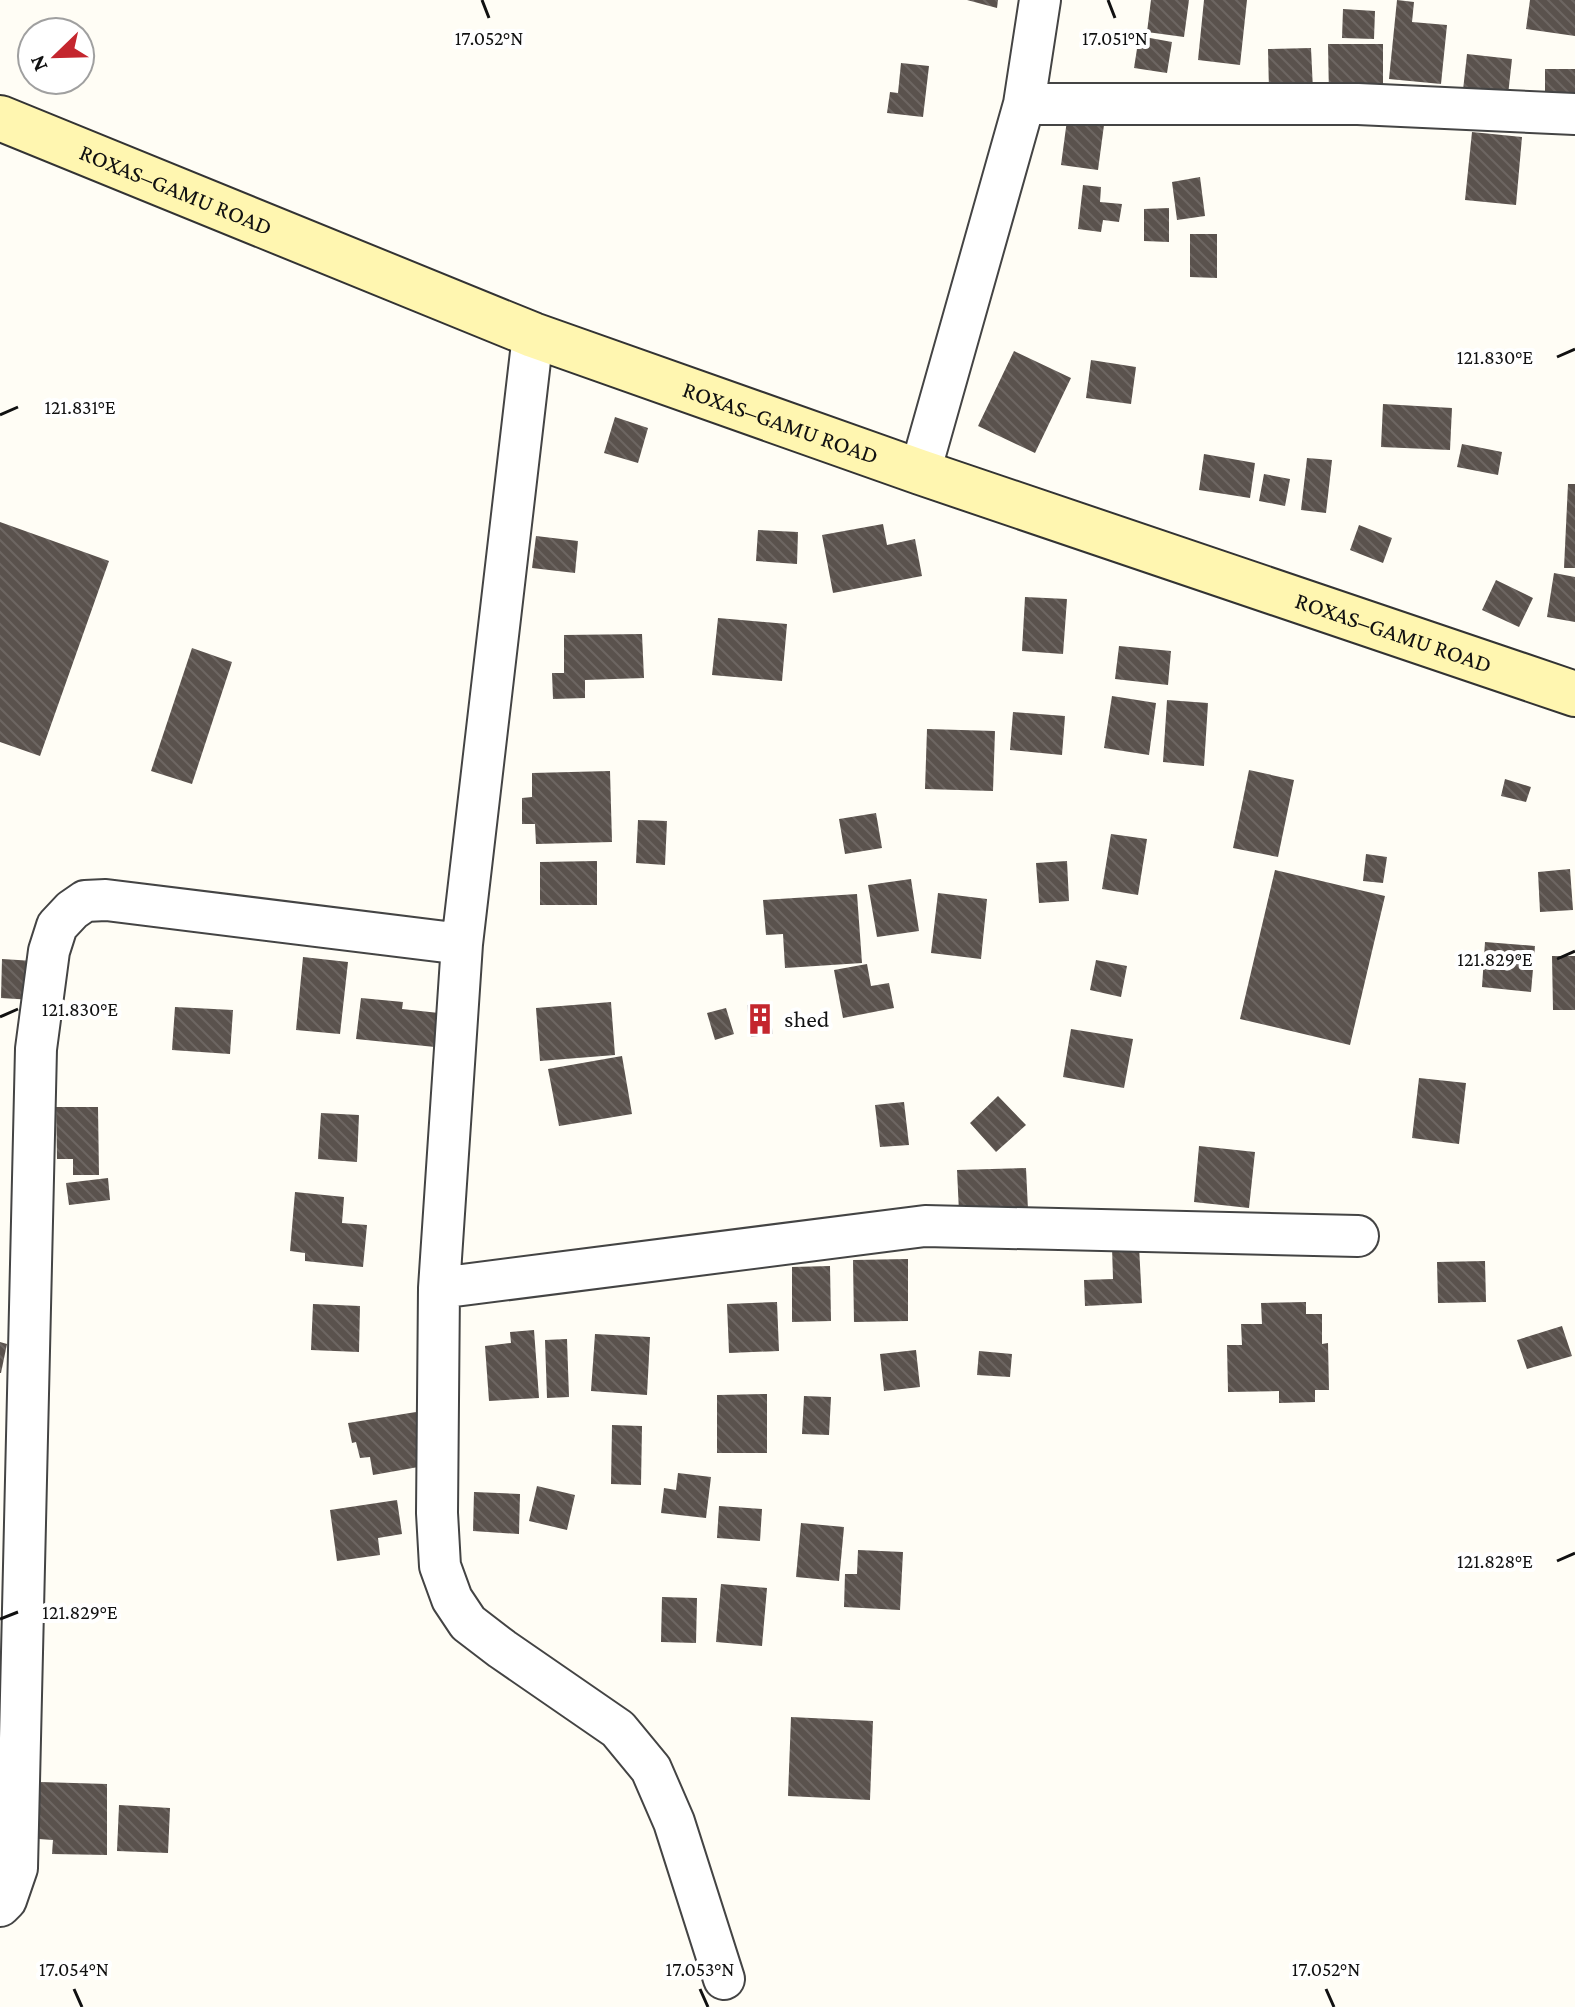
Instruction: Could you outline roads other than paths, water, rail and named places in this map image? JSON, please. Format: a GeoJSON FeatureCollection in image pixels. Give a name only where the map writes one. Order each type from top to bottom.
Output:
{"type":"FeatureCollection","features":[{"type":"Feature","properties":{"kind":"main road","name":"ROXAS–GAMU ROAD"},"geometry":{"type":"LineString","coordinates":[[0,118],[533,335],[920,472],[1575,694]]}},
{"type":"Feature","properties":{"kind":"street"},"geometry":{"type":"LineString","coordinates":[[920,472],[1024,104],[1040,0]]}},
{"type":"Feature","properties":{"kind":"street"},"geometry":{"type":"LineString","coordinates":[[1024,104],[1358,104],[1575,114]]}},
{"type":"Feature","properties":{"kind":"street"},"geometry":{"type":"LineString","coordinates":[[533,335],[462,944],[439,1288],[437,1513],[440,1566],[452,1599],[468,1623],[618,1729],[651,1769],[674,1822],[724,1979]]}},
{"type":"Feature","properties":{"kind":"street"},"geometry":{"type":"LineString","coordinates":[[0,1906],[6,1900],[17,1868],[36,1049],[49,951],[57,926],[85,901],[106,900],[462,944]]}},
{"type":"Feature","properties":{"kind":"street"},"geometry":{"type":"LineString","coordinates":[[439,1288],[925,1226],[1358,1236]]}},
{"type":"Feature","properties":{"kind":"place","name":"shed"},"geometry":{"type":"Point","coordinates":[760,1019]}}]}
